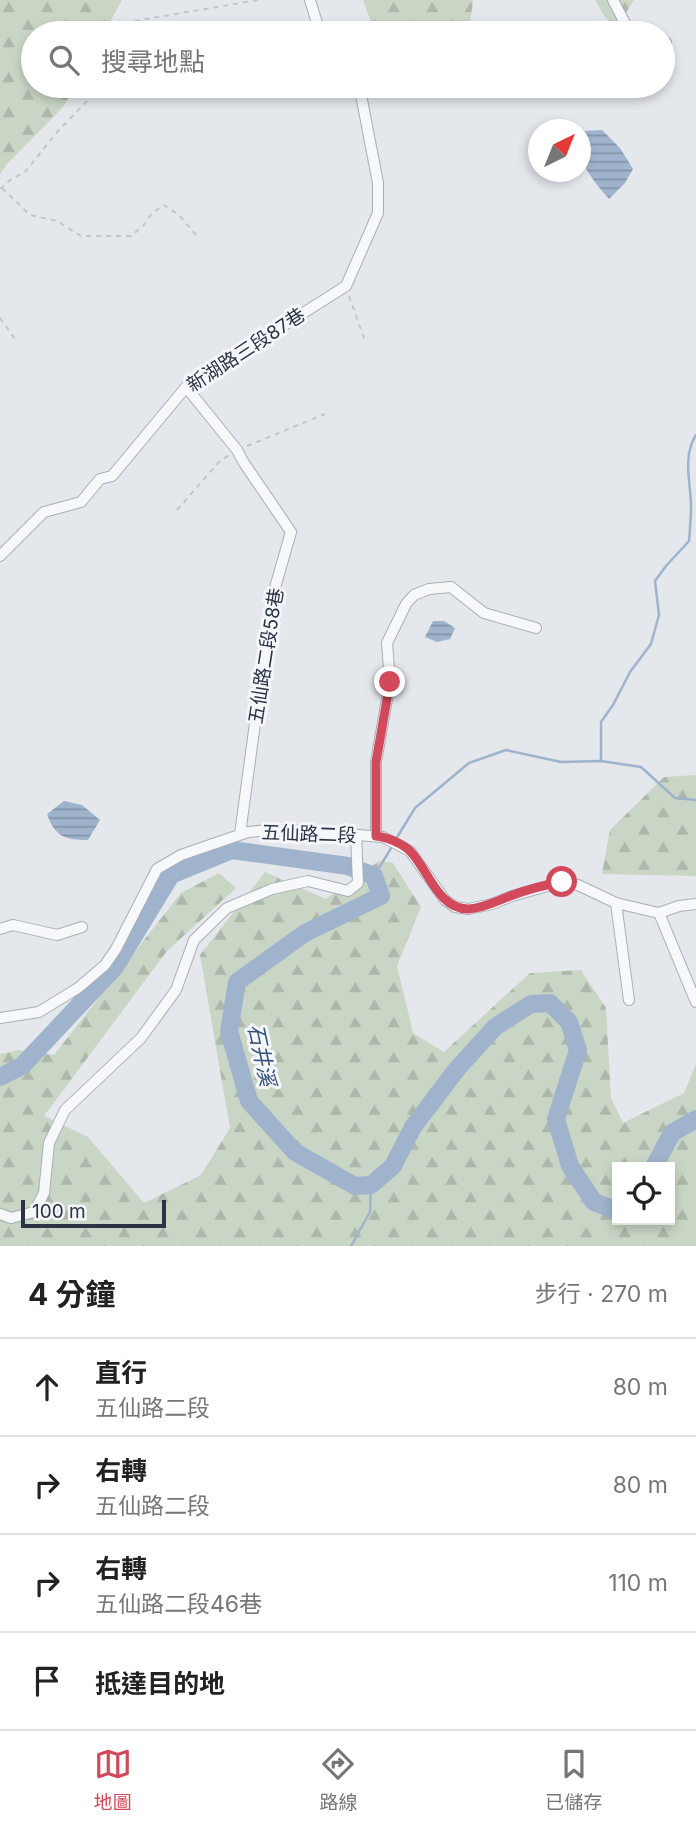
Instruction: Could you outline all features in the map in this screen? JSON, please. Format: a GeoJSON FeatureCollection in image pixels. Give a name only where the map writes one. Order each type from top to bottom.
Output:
{"type":"FeatureCollection","features":[{"type":"Feature","properties":{"kind":"street"},"geometry":{"type":"LineString","coordinates":[[310,0],[316,21]]}},
{"type":"Feature","properties":{"kind":"street"},"geometry":{"type":"LineString","coordinates":[[613,0],[624,21]]}},
{"type":"Feature","properties":{"kind":"street"},"geometry":{"type":"LineString","coordinates":[[346,286],[378,213],[379,183],[362,98]]}},
{"type":"Feature","properties":{"kind":"street","name":"新湖路三段87巷"},"geometry":{"type":"LineString","coordinates":[[0,556],[44,512],[81,502],[100,479],[112,476],[186,387],[346,286]]}},
{"type":"Feature","properties":{"kind":"street","name":"五仙路二段58巷"},"geometry":{"type":"LineString","coordinates":[[186,387],[237,450],[291,532],[272,598],[240,834]]}},
{"type":"Feature","properties":{"kind":"street"},"geometry":{"type":"LineString","coordinates":[[380,836],[376,762],[390,682],[387,643],[406,604],[414,596],[429,589],[451,587],[484,613],[536,628]]}},
{"type":"Feature","properties":{"kind":"street","name":"五仙路二段"},"geometry":{"type":"LineString","coordinates":[[0,1018],[39,1012],[78,988],[105,965],[116,949],[157,869],[181,855],[240,834],[268,830],[380,836],[410,851],[445,900],[455,907],[469,909],[492,904],[562,882],[578,885],[616,903],[659,913]]}},
{"type":"Feature","properties":{"kind":"street"},"geometry":{"type":"LineString","coordinates":[[0,1213],[11,1218],[34,1212],[44,1193],[49,1143],[65,1110],[141,1038],[176,990],[194,940],[227,908],[272,889],[309,881],[348,891],[358,883],[356,836]]}},
{"type":"Feature","properties":{"kind":"street"},"geometry":{"type":"LineString","coordinates":[[616,903],[629,1000]]}},
{"type":"Feature","properties":{"kind":"street"},"geometry":{"type":"LineString","coordinates":[[696,904],[659,913],[696,1002]]}},
{"type":"Feature","properties":{"kind":"street"},"geometry":{"type":"LineString","coordinates":[[0,929],[13,925],[57,935],[82,926]]}},
{"type":"Feature","properties":{"kind":"path"},"geometry":{"type":"LineString","coordinates":[[136,21],[258,0]]}},
{"type":"Feature","properties":{"kind":"path"},"geometry":{"type":"LineString","coordinates":[[90,98],[58,131],[25,172],[10,180],[1,189],[30,215],[57,221],[81,236],[131,236],[143,226],[152,213],[164,205],[179,215],[196,235]]}},
{"type":"Feature","properties":{"kind":"path"},"geometry":{"type":"LineString","coordinates":[[346,286],[365,341]]}},
{"type":"Feature","properties":{"kind":"path"},"geometry":{"type":"LineString","coordinates":[[0,318],[17,342]]}},
{"type":"Feature","properties":{"kind":"path"},"geometry":{"type":"LineString","coordinates":[[177,510],[219,462],[237,450],[325,414]]}},
{"type":"Feature","properties":{"kind":"green space"},"geometry":{"type":"Polygon","coordinates":[[[0,0],[122,0],[111,21],[21,21],[21,98],[68,98],[0,174],[0,0]]]}},
{"type":"Feature","properties":{"kind":"green space"},"geometry":{"type":"Polygon","coordinates":[[[363,0],[473,0],[470,21],[371,21],[363,0]]]}},
{"type":"Feature","properties":{"kind":"green space"},"geometry":{"type":"Polygon","coordinates":[[[595,0],[634,0],[621,21],[609,21],[595,0]]]}},
{"type":"Feature","properties":{"kind":"green space"},"geometry":{"type":"Polygon","coordinates":[[[696,775],[696,876],[602,874],[610,830],[664,777],[696,775]]]}},
{"type":"Feature","properties":{"kind":"green space"},"geometry":{"type":"Polygon","coordinates":[[[379,861],[393,863],[421,907],[397,966],[413,1033],[444,1052],[530,973],[581,970],[606,1008],[611,1098],[623,1123],[684,1093],[696,1064],[696,1246],[0,1246],[0,1054],[19,1050],[54,1055],[181,893],[219,873],[236,888],[167,951],[44,1116],[88,1137],[144,1203],[201,1175],[230,1128],[200,955],[265,872],[326,899],[379,861]]]}},
{"type":"Feature","properties":{"kind":"water"},"geometry":{"type":"Polygon","coordinates":[[[602,130],[620,148],[633,169],[625,183],[609,199],[591,176],[591,131],[602,130]]]}},
{"type":"Feature","properties":{"kind":"water"},"geometry":{"type":"Polygon","coordinates":[[[433,621],[444,621],[455,628],[450,639],[437,642],[425,637],[433,621]]]}},
{"type":"Feature","properties":{"kind":"water"},"geometry":{"type":"Polygon","coordinates":[[[64,801],[82,805],[100,820],[88,840],[67,838],[54,828],[47,814],[64,801]]]}},
{"type":"Feature","properties":{"kind":"waterway"},"geometry":{"type":"LineString","coordinates":[[601,761],[601,722],[630,672],[651,644],[659,615],[655,581],[689,541],[691,507],[688,461],[696,435]]}},
{"type":"Feature","properties":{"kind":"waterway"},"geometry":{"type":"LineString","coordinates":[[396,839],[415,808],[469,763],[506,750],[561,762],[601,761],[641,767],[675,798],[696,800]]}},
{"type":"Feature","properties":{"kind":"waterway"},"geometry":{"type":"LineString","coordinates":[[374,876],[393,845]]}},
{"type":"Feature","properties":{"kind":"waterway","name":"石井溪"},"geometry":{"type":"LineString","coordinates":[[0,1077],[22,1066],[115,967],[171,875],[232,850],[348,866],[374,876],[381,896],[305,933],[237,982],[229,1031],[249,1101],[295,1152],[355,1186],[371,1185],[393,1166],[413,1127],[457,1069],[495,1027],[531,1004],[550,1003],[569,1022],[578,1050],[556,1119],[570,1166],[594,1202],[612,1209]]}},
{"type":"Feature","properties":{"kind":"waterway","name":"石井溪"},"geometry":{"type":"LineString","coordinates":[[657,1162],[672,1133],[696,1119]]}},
{"type":"Feature","properties":{"kind":"waterway"},"geometry":{"type":"LineString","coordinates":[[351,1246],[370,1212],[371,1185]]}},
{"type":"Feature","properties":{"kind":"route"},"geometry":{"type":"LineString","coordinates":[[390,682],[376,762],[376,836],[410,851],[445,900],[455,907],[469,909],[492,904],[562,882]]}}]}
